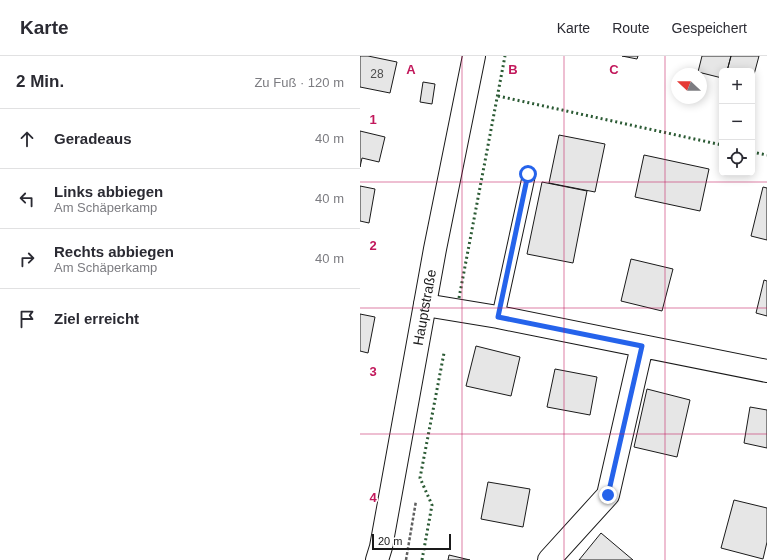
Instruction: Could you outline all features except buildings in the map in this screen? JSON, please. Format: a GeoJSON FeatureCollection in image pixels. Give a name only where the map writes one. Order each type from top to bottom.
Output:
{"type":"FeatureCollection","features":[{"type":"Feature","properties":{"kind":"street","name":"Hauptstraße"},"geometry":{"type":"LineString","coordinates":[[377,560],[381,548],[435,249],[474,56]]}},
{"type":"Feature","properties":{"kind":"street"},"geometry":{"type":"LineString","coordinates":[[425,305],[498,317],[767,371]]}},
{"type":"Feature","properties":{"kind":"street"},"geometry":{"type":"LineString","coordinates":[[549,560],[608,495],[642,346]]}},
{"type":"Feature","properties":{"kind":"lane"},"geometry":{"type":"LineString","coordinates":[[498,317],[528,174]]}},
{"type":"Feature","properties":{"kind":"hedge"},"geometry":{"type":"LineString","coordinates":[[459,298],[505,56]]}},
{"type":"Feature","properties":{"kind":"hedge"},"geometry":{"type":"LineString","coordinates":[[498,96],[719,144]]}},
{"type":"Feature","properties":{"kind":"hedge"},"geometry":{"type":"LineString","coordinates":[[755,153],[767,155]]}},
{"type":"Feature","properties":{"kind":"hedge"},"geometry":{"type":"LineString","coordinates":[[422,560],[432,505],[420,478],[444,353]]}},
{"type":"Feature","properties":{"kind":"route"},"geometry":{"type":"LineString","coordinates":[[528,174],[498,317],[642,346],[608,495]]}}]}
